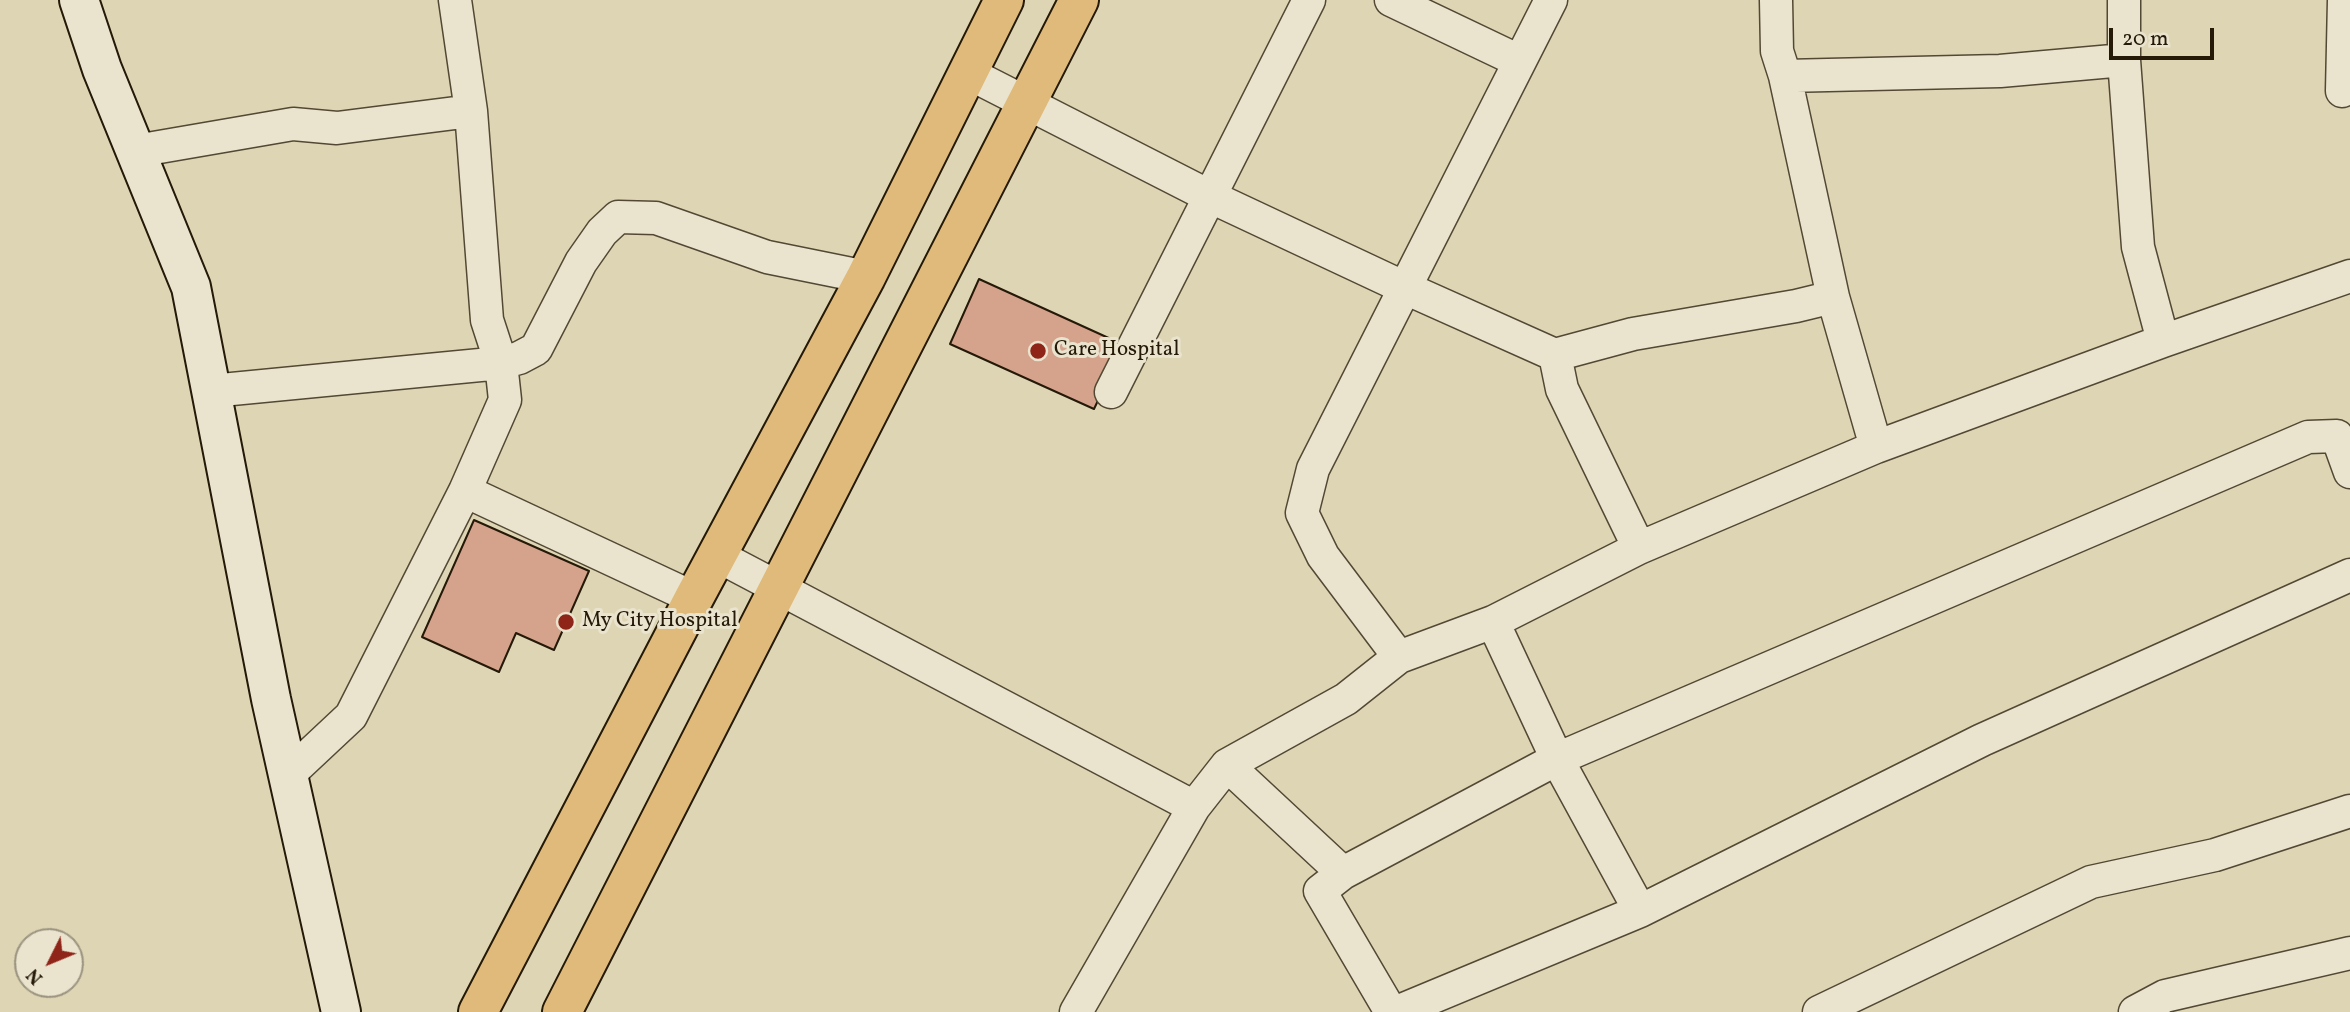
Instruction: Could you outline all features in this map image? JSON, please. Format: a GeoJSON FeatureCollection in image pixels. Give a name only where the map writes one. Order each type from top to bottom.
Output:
{"type":"FeatureCollection","features":[{"type":"Feature","properties":{"kind":"main road"},"geometry":{"type":"LineString","coordinates":[[478,1012],[694,598],[866,277],[1004,0]]}},
{"type":"Feature","properties":{"kind":"main road"},"geometry":{"type":"LineString","coordinates":[[562,1012],[1079,0]]}},
{"type":"Feature","properties":{"kind":"street"},"geometry":{"type":"LineString","coordinates":[[79,0],[102,69],[191,287],[288,775],[341,1012]]}},
{"type":"Feature","properties":{"kind":"street"},"geometry":{"type":"LineString","coordinates":[[288,775],[351,716],[464,491],[505,400],[501,363],[487,320],[471,111],[455,0]]}},
{"type":"Feature","properties":{"kind":"street"},"geometry":{"type":"LineString","coordinates":[[1111,392],[1309,0]]}},
{"type":"Feature","properties":{"kind":"street"},"geometry":{"type":"LineString","coordinates":[[1391,0],[1518,61]]}},
{"type":"Feature","properties":{"kind":"street"},"geometry":{"type":"LineString","coordinates":[[1399,657],[1323,556],[1302,513],[1313,469],[1403,287],[1551,0]]}},
{"type":"Feature","properties":{"kind":"street"},"geometry":{"type":"LineString","coordinates":[[1776,0],[1777,51],[1786,76],[1833,297],[1876,447]]}},
{"type":"Feature","properties":{"kind":"street"},"geometry":{"type":"LineString","coordinates":[[2124,0],[2123,60],[2138,247],[2163,341]]}},
{"type":"Feature","properties":{"kind":"street"},"geometry":{"type":"LineString","coordinates":[[2342,91],[2344,0]]}},
{"type":"Feature","properties":{"kind":"street"},"geometry":{"type":"LineString","coordinates":[[1786,76],[2000,71],[2123,60]]}},
{"type":"Feature","properties":{"kind":"street"},"geometry":{"type":"LineString","coordinates":[[968,73],[1209,196],[1555,355],[1633,334],[1796,306],[1833,297]]}},
{"type":"Feature","properties":{"kind":"street"},"geometry":{"type":"LineString","coordinates":[[136,151],[293,124],[337,128],[471,111]]}},
{"type":"Feature","properties":{"kind":"street"},"geometry":{"type":"LineString","coordinates":[[211,391],[501,363],[519,358],[536,349],[581,262],[602,232],[618,217],[656,218],[766,257],[866,277]]}},
{"type":"Feature","properties":{"kind":"street"},"geometry":{"type":"LineString","coordinates":[[1076,1012],[1194,807],[1227,765],[1346,699],[1399,657],[1493,622],[1639,548],[1876,447],[2163,341],[2350,276]]}},
{"type":"Feature","properties":{"kind":"street"},"geometry":{"type":"LineString","coordinates":[[1555,355],[1562,389],[1639,548]]}},
{"type":"Feature","properties":{"kind":"street"},"geometry":{"type":"LineString","coordinates":[[1391,1012],[1320,891],[1343,873],[1558,759],[2308,437],[2337,436],[2350,471]]}},
{"type":"Feature","properties":{"kind":"street"},"geometry":{"type":"LineString","coordinates":[[464,491],[694,598]]}},
{"type":"Feature","properties":{"kind":"street"},"geometry":{"type":"LineString","coordinates":[[718,556],[1194,807]]}},
{"type":"Feature","properties":{"kind":"street"},"geometry":{"type":"LineString","coordinates":[[1397,1012],[1640,911],[1982,740],[2350,575]]}},
{"type":"Feature","properties":{"kind":"street"},"geometry":{"type":"LineString","coordinates":[[1493,622],[1558,759],[1640,911]]}},
{"type":"Feature","properties":{"kind":"street"},"geometry":{"type":"LineString","coordinates":[[1227,765],[1343,873]]}},
{"type":"Feature","properties":{"kind":"street"},"geometry":{"type":"LineString","coordinates":[[1819,1012],[1862,1002],[2091,882],[2216,855],[2350,811]]}},
{"type":"Feature","properties":{"kind":"street"},"geometry":{"type":"LineString","coordinates":[[2135,1012],[2165,996],[2350,953]]}},
{"type":"Feature","properties":{"kind":"building"},"geometry":{"type":"Polygon","coordinates":[[[979,279],[1124,345],[1094,409],[950,344],[979,279]]]}},
{"type":"Feature","properties":{"kind":"building"},"geometry":{"type":"Polygon","coordinates":[[[474,520],[589,571],[554,650],[516,633],[499,672],[422,637],[474,520]]]}},
{"type":"Feature","properties":{"kind":"place","name":"Care Hospital"},"geometry":{"type":"Point","coordinates":[1038,351]}},
{"type":"Feature","properties":{"kind":"place","name":"My City Hospital"},"geometry":{"type":"Point","coordinates":[566,622]}}]}
